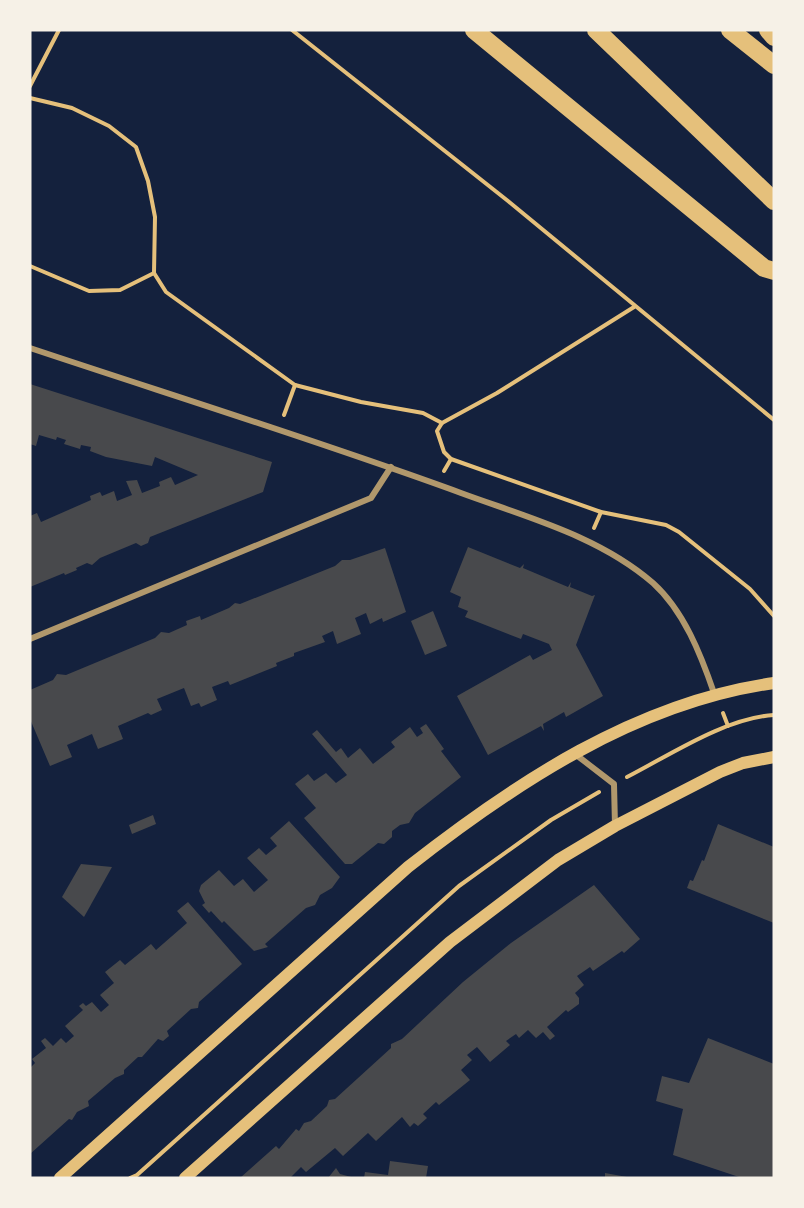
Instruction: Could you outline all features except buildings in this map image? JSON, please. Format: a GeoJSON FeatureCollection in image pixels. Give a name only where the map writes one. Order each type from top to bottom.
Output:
{"type":"FeatureCollection","features":[{"type":"Feature","properties":{"kind":"highway"},"geometry":{"type":"LineString","coordinates":[[474,30],[764,268],[774,271]]}},
{"type":"Feature","properties":{"kind":"highway"},"geometry":{"type":"LineString","coordinates":[[596,30],[774,201]]}},
{"type":"Feature","properties":{"kind":"highway"},"geometry":{"type":"LineString","coordinates":[[730,30],[774,65]]}},
{"type":"Feature","properties":{"kind":"highway"},"geometry":{"type":"LineString","coordinates":[[768,30],[774,37]]}},
{"type":"Feature","properties":{"kind":"main road"},"geometry":{"type":"LineString","coordinates":[[60,1178],[408,867],[477,815],[575,754],[669,709],[714,693],[774,683]]}},
{"type":"Feature","properties":{"kind":"main road"},"geometry":{"type":"LineString","coordinates":[[185,1178],[450,942],[558,860],[615,826],[720,772],[743,763],[774,757]]}},
{"type":"Feature","properties":{"kind":"street"},"geometry":{"type":"LineString","coordinates":[[30,348],[391,467],[588,542],[624,561],[654,585],[678,614],[694,641],[714,693]]}},
{"type":"Feature","properties":{"kind":"street"},"geometry":{"type":"LineString","coordinates":[[30,639],[370,498],[391,467]]}},
{"type":"Feature","properties":{"kind":"street"},"geometry":{"type":"LineString","coordinates":[[575,754],[614,784],[615,826]]}},
{"type":"Feature","properties":{"kind":"path"},"geometry":{"type":"LineString","coordinates":[[30,86],[59,30]]}},
{"type":"Feature","properties":{"kind":"path"},"geometry":{"type":"LineString","coordinates":[[292,30],[508,201],[774,420]]}},
{"type":"Feature","properties":{"kind":"path"},"geometry":{"type":"LineString","coordinates":[[30,98],[72,108],[109,126],[136,147],[148,181],[155,217],[154,273],[166,292],[295,385],[361,402],[423,413],[442,423]]}},
{"type":"Feature","properties":{"kind":"path"},"geometry":{"type":"LineString","coordinates":[[30,266],[89,291],[120,290],[154,273]]}},
{"type":"Feature","properties":{"kind":"path"},"geometry":{"type":"LineString","coordinates":[[634,307],[497,393],[442,423],[437,431],[439,441],[451,459],[601,512],[666,525],[704,550],[750,588],[774,616]]}},
{"type":"Feature","properties":{"kind":"path"},"geometry":{"type":"LineString","coordinates":[[279,430],[295,385]]}},
{"type":"Feature","properties":{"kind":"path"},"geometry":{"type":"LineString","coordinates":[[130,1178],[137,1175],[135,1178]]}}]}
